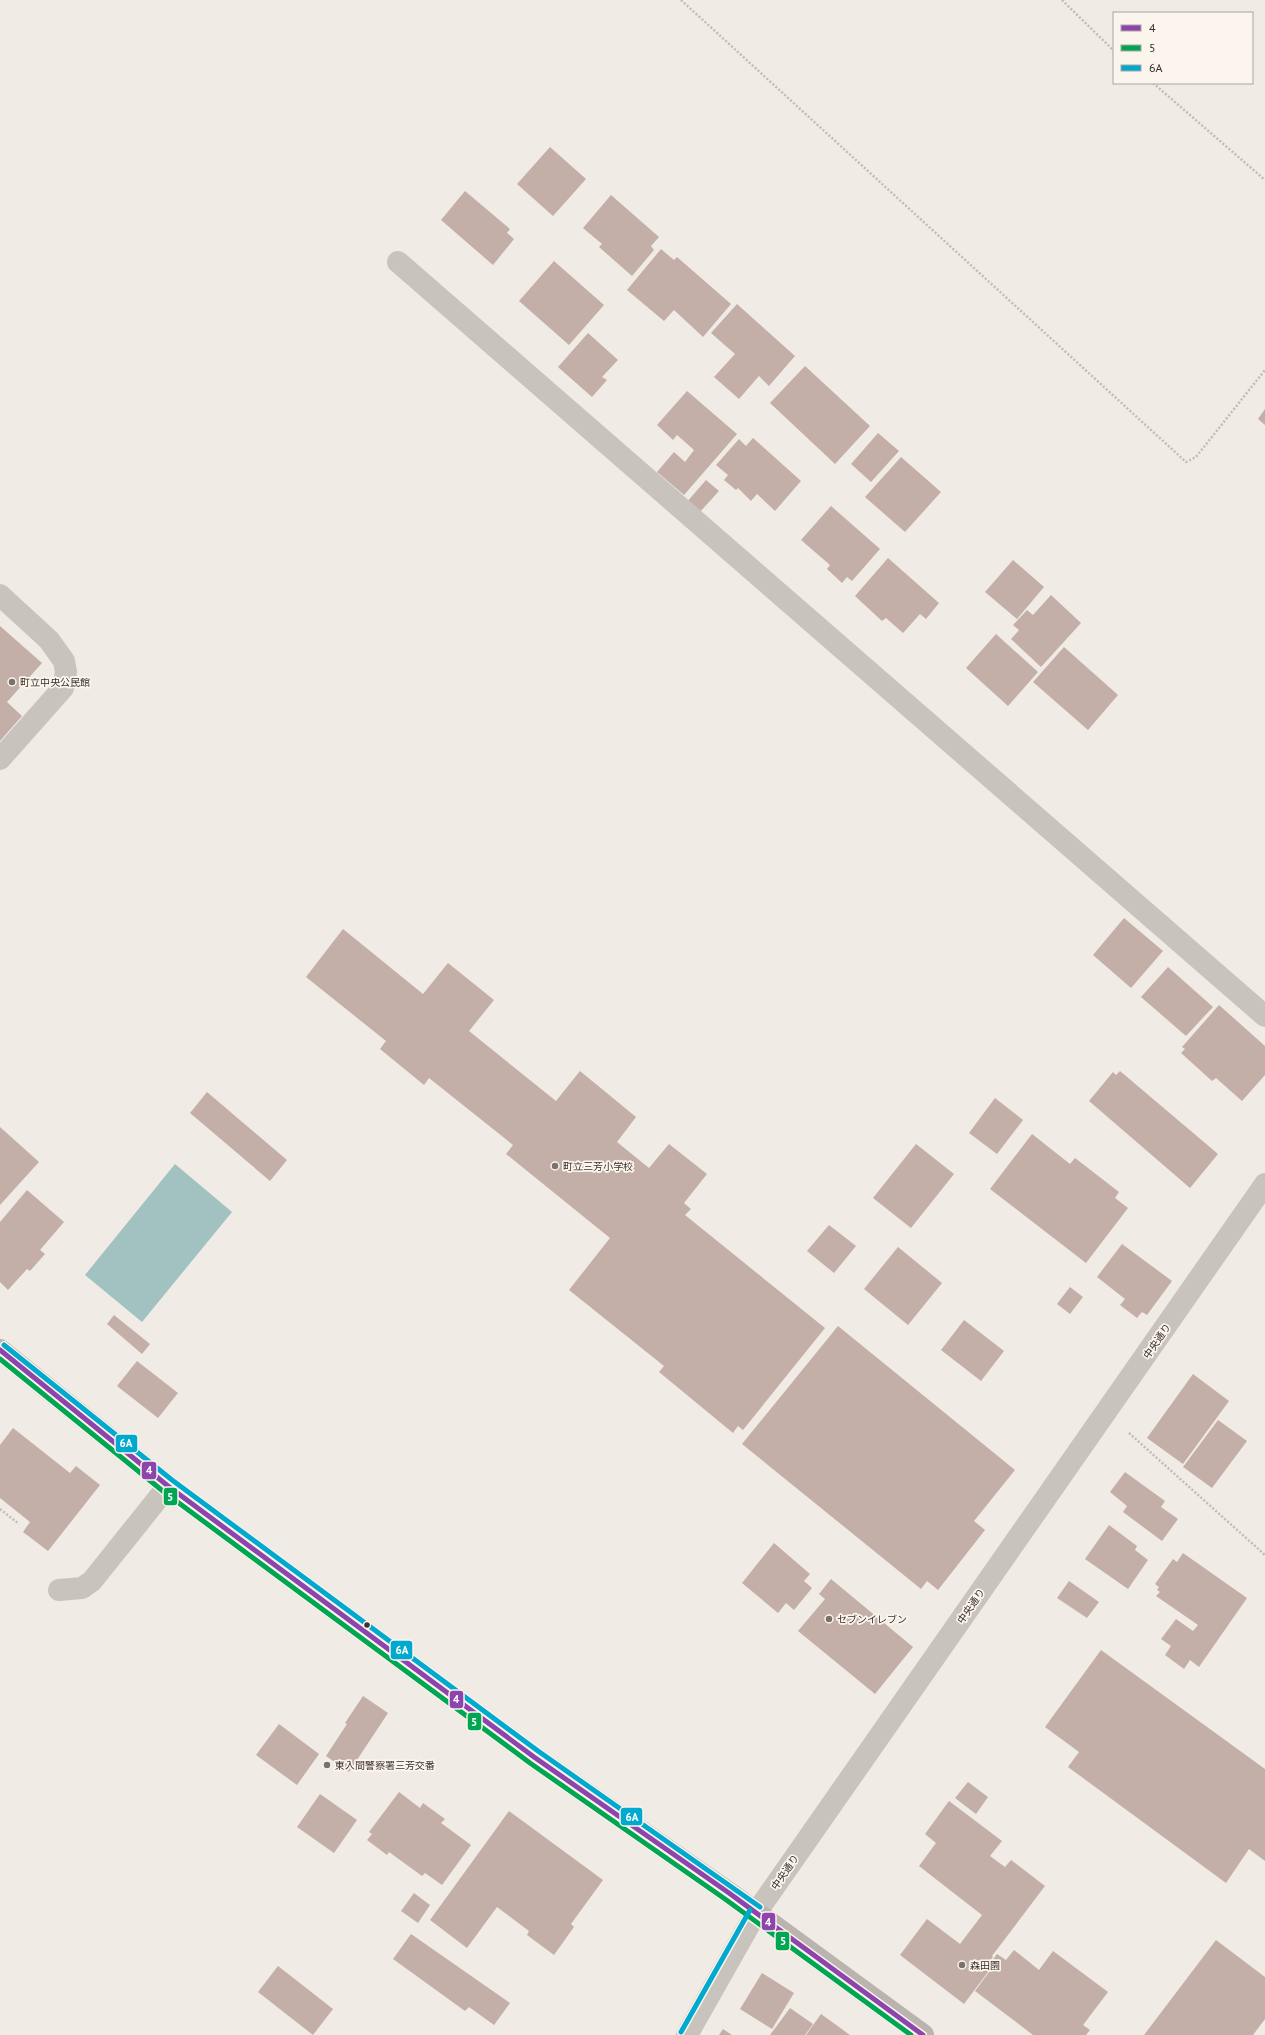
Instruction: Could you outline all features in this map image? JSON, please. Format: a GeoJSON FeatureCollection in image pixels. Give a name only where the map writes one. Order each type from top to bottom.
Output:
{"type":"FeatureCollection","features":[{"type":"Feature","properties":{"kind":"main road"},"geometry":{"type":"LineString","coordinates":[[0,1350],[168,1486],[528,1752],[756,1913],[923,2035]]}},
{"type":"Feature","properties":{"kind":"street"},"geometry":{"type":"LineString","coordinates":[[398,262],[1265,1016]]}},
{"type":"Feature","properties":{"kind":"street"},"geometry":{"type":"LineString","coordinates":[[0,595],[49,640],[64,661],[66,672],[63,688],[0,759]]}},
{"type":"Feature","properties":{"kind":"street","name":"中央通り"},"geometry":{"type":"LineString","coordinates":[[687,2035],[756,1913],[1265,1184]]}},
{"type":"Feature","properties":{"kind":"street"},"geometry":{"type":"LineString","coordinates":[[59,1590],[82,1588],[92,1581],[168,1486]]}},
{"type":"Feature","properties":{"kind":"path"},"geometry":{"type":"LineString","coordinates":[[681,0],[1186,462],[1196,457],[1265,370]]}},
{"type":"Feature","properties":{"kind":"path"},"geometry":{"type":"LineString","coordinates":[[1062,0],[1102,42],[1113,50]]}},
{"type":"Feature","properties":{"kind":"path"},"geometry":{"type":"LineString","coordinates":[[1154,84],[1265,180]]}},
{"type":"Feature","properties":{"kind":"path"},"geometry":{"type":"LineString","coordinates":[[1107,1412],[1265,1555]]}},
{"type":"Feature","properties":{"kind":"path"},"geometry":{"type":"LineString","coordinates":[[0,1510],[19,1524]]}},
{"type":"Feature","properties":{"kind":"water"},"geometry":{"type":"Polygon","coordinates":[[[175,1164],[232,1212],[142,1322],[85,1275],[175,1164]]]}},
{"type":"Feature","properties":{"kind":"building"},"geometry":{"type":"Polygon","coordinates":[[[550,147],[586,179],[553,216],[517,184],[550,147]]]}},
{"type":"Feature","properties":{"kind":"building"},"geometry":{"type":"Polygon","coordinates":[[[465,191],[510,229],[507,233],[514,239],[493,265],[441,220],[465,191]]]}},
{"type":"Feature","properties":{"kind":"building"},"geometry":{"type":"Polygon","coordinates":[[[611,195],[659,237],[651,246],[654,250],[632,276],[599,247],[602,244],[583,228],[611,195]]]}},
{"type":"Feature","properties":{"kind":"building"},"geometry":{"type":"Polygon","coordinates":[[[661,249],[674,260],[677,257],[731,304],[703,337],[674,310],[664,321],[627,290],[661,249]]]}},
{"type":"Feature","properties":{"kind":"building"},"geometry":{"type":"Polygon","coordinates":[[[554,261],[604,305],[569,345],[519,301],[554,261]]]}},
{"type":"Feature","properties":{"kind":"building"},"geometry":{"type":"Polygon","coordinates":[[[737,304],[795,356],[769,386],[759,376],[739,399],[714,377],[735,354],[711,333],[737,304]]]}},
{"type":"Feature","properties":{"kind":"building"},"geometry":{"type":"Polygon","coordinates":[[[588,333],[618,360],[602,377],[607,380],[592,397],[558,367],[588,333]]]}},
{"type":"Feature","properties":{"kind":"building"},"geometry":{"type":"Polygon","coordinates":[[[805,366],[870,426],[835,464],[770,403],[805,366]]]}},
{"type":"Feature","properties":{"kind":"building"},"geometry":{"type":"Polygon","coordinates":[[[687,391],[737,434],[684,495],[657,472],[674,452],[685,462],[694,450],[677,435],[673,440],[657,425],[687,391]]]}},
{"type":"Feature","properties":{"kind":"building"},"geometry":{"type":"Polygon","coordinates":[[[1265,409],[1265,425],[1258,419],[1265,409]]]}},
{"type":"Feature","properties":{"kind":"building"},"geometry":{"type":"Polygon","coordinates":[[[878,433],[899,451],[871,482],[851,464],[878,433]]]}},
{"type":"Feature","properties":{"kind":"building"},"geometry":{"type":"Polygon","coordinates":[[[753,438],[801,481],[775,511],[757,494],[751,501],[738,488],[736,490],[724,480],[728,475],[716,465],[739,439],[746,446],[753,438]]]}},
{"type":"Feature","properties":{"kind":"building"},"geometry":{"type":"Polygon","coordinates":[[[901,457],[941,492],[905,532],[865,497],[901,457]]]}},
{"type":"Feature","properties":{"kind":"building"},"geometry":{"type":"Polygon","coordinates":[[[706,480],[719,491],[699,513],[686,503],[706,480]]]}},
{"type":"Feature","properties":{"kind":"building"},"geometry":{"type":"Polygon","coordinates":[[[831,506],[880,549],[852,581],[847,577],[842,583],[827,569],[830,565],[801,540],[831,506]]]}},
{"type":"Feature","properties":{"kind":"building"},"geometry":{"type":"Polygon","coordinates":[[[888,558],[939,603],[926,619],[920,614],[903,633],[886,618],[882,621],[855,596],[888,558]]]}},
{"type":"Feature","properties":{"kind":"building"},"geometry":{"type":"Polygon","coordinates":[[[1013,560],[1044,587],[1017,619],[985,592],[1013,560]]]}},
{"type":"Feature","properties":{"kind":"building"},"geometry":{"type":"Polygon","coordinates":[[[1051,595],[1081,623],[1041,667],[1011,639],[1019,630],[1013,625],[1027,610],[1033,615],[1051,595]]]}},
{"type":"Feature","properties":{"kind":"building","name":"町立中央公民館"},"geometry":{"type":"Polygon","coordinates":[[[0,626],[42,663],[7,702],[22,716],[0,741],[0,626]]]}},
{"type":"Feature","properties":{"kind":"building"},"geometry":{"type":"Polygon","coordinates":[[[996,634],[1038,672],[1008,706],[966,668],[996,634]]]}},
{"type":"Feature","properties":{"kind":"building"},"geometry":{"type":"Polygon","coordinates":[[[1064,647],[1118,695],[1088,730],[1033,682],[1064,647]]]}},
{"type":"Feature","properties":{"kind":"building"},"geometry":{"type":"Polygon","coordinates":[[[1124,918],[1163,951],[1131,988],[1093,955],[1124,918]]]}},
{"type":"Feature","properties":{"kind":"building"},"geometry":{"type":"Polygon","coordinates":[[[343,929],[423,994],[448,963],[494,1000],[469,1031],[556,1101],[580,1071],[636,1117],[617,1142],[649,1168],[669,1144],[707,1174],[684,1203],[691,1209],[685,1215],[825,1328],[743,1430],[738,1426],[733,1433],[659,1372],[664,1366],[569,1290],[610,1238],[506,1154],[513,1145],[429,1078],[424,1085],[380,1049],[386,1041],[306,977],[343,929]]]}},
{"type":"Feature","properties":{"kind":"building"},"geometry":{"type":"Polygon","coordinates":[[[1168,967],[1213,1007],[1186,1036],[1141,997],[1168,967]]]}},
{"type":"Feature","properties":{"kind":"building"},"geometry":{"type":"Polygon","coordinates":[[[1219,1005],[1265,1046],[1265,1075],[1242,1101],[1216,1078],[1212,1081],[1181,1053],[1185,1049],[1182,1047],[1219,1005]]]}},
{"type":"Feature","properties":{"kind":"building"},"geometry":{"type":"Polygon","coordinates":[[[1120,1071],[1218,1154],[1190,1188],[1089,1101],[1113,1072],[1116,1075],[1120,1071]]]}},
{"type":"Feature","properties":{"kind":"building"},"geometry":{"type":"Polygon","coordinates":[[[207,1092],[287,1160],[270,1181],[190,1113],[207,1092]]]}},
{"type":"Feature","properties":{"kind":"building"},"geometry":{"type":"Polygon","coordinates":[[[995,1098],[1023,1120],[997,1154],[969,1133],[995,1098]]]}},
{"type":"Feature","properties":{"kind":"building"},"geometry":{"type":"Polygon","coordinates":[[[0,1127],[39,1162],[0,1205],[0,1127]]]}},
{"type":"Feature","properties":{"kind":"building"},"geometry":{"type":"Polygon","coordinates":[[[1032,1134],[1070,1164],[1075,1158],[1119,1192],[1115,1198],[1128,1208],[1086,1263],[990,1189],[1032,1134]]]}},
{"type":"Feature","properties":{"kind":"building"},"geometry":{"type":"Polygon","coordinates":[[[916,1144],[954,1174],[911,1228],[873,1198],[916,1144]]]}},
{"type":"Feature","properties":{"kind":"building"},"geometry":{"type":"Polygon","coordinates":[[[27,1190],[64,1222],[40,1250],[45,1254],[30,1271],[27,1269],[8,1290],[0,1282],[0,1222],[27,1190]]]}},
{"type":"Feature","properties":{"kind":"building"},"geometry":{"type":"Polygon","coordinates":[[[829,1225],[856,1246],[834,1273],[807,1251],[829,1225]]]}},
{"type":"Feature","properties":{"kind":"building"},"geometry":{"type":"Polygon","coordinates":[[[1122,1244],[1172,1281],[1147,1315],[1142,1312],[1137,1318],[1120,1305],[1125,1299],[1097,1277],[1122,1244]]]}},
{"type":"Feature","properties":{"kind":"building"},"geometry":{"type":"Polygon","coordinates":[[[898,1247],[942,1283],[908,1325],[864,1289],[898,1247]]]}},
{"type":"Feature","properties":{"kind":"building"},"geometry":{"type":"Polygon","coordinates":[[[1070,1287],[1083,1297],[1070,1314],[1057,1304],[1070,1287]]]}},
{"type":"Feature","properties":{"kind":"building"},"geometry":{"type":"Polygon","coordinates":[[[114,1315],[150,1344],[142,1354],[107,1324],[114,1315]]]}},
{"type":"Feature","properties":{"kind":"building"},"geometry":{"type":"Polygon","coordinates":[[[964,1320],[1004,1351],[981,1381],[941,1350],[964,1320]]]}},
{"type":"Feature","properties":{"kind":"building"},"geometry":{"type":"Polygon","coordinates":[[[838,1326],[1015,1470],[974,1521],[985,1530],[938,1590],[927,1581],[921,1589],[742,1444],[838,1326]]]}},
{"type":"Feature","properties":{"kind":"building"},"geometry":{"type":"Polygon","coordinates":[[[137,1361],[178,1393],[158,1418],[117,1386],[137,1361]]]}},
{"type":"Feature","properties":{"kind":"building"},"geometry":{"type":"Polygon","coordinates":[[[1193,1374],[1229,1401],[1183,1464],[1147,1438],[1193,1374]]]}},
{"type":"Feature","properties":{"kind":"building"},"geometry":{"type":"Polygon","coordinates":[[[1218,1420],[1247,1441],[1212,1488],[1183,1467],[1218,1420]]]}},
{"type":"Feature","properties":{"kind":"building"},"geometry":{"type":"Polygon","coordinates":[[[13,1428],[70,1473],[76,1466],[100,1485],[48,1551],[23,1532],[30,1522],[0,1498],[0,1445],[13,1428]]]}},
{"type":"Feature","properties":{"kind":"building"},"geometry":{"type":"Polygon","coordinates":[[[1125,1472],[1165,1501],[1161,1507],[1178,1519],[1162,1541],[1123,1512],[1127,1506],[1110,1492],[1125,1472]]]}},
{"type":"Feature","properties":{"kind":"building"},"geometry":{"type":"Polygon","coordinates":[[[1109,1525],[1137,1546],[1135,1550],[1148,1560],[1128,1589],[1085,1559],[1109,1525]]]}},
{"type":"Feature","properties":{"kind":"building"},"geometry":{"type":"Polygon","coordinates":[[[774,1543],[810,1574],[804,1581],[812,1588],[794,1610],[786,1603],[778,1613],[742,1583],[774,1543]]]}},
{"type":"Feature","properties":{"kind":"building"},"geometry":{"type":"Polygon","coordinates":[[[1183,1553],[1247,1598],[1199,1667],[1190,1660],[1184,1669],[1165,1655],[1171,1646],[1161,1639],[1176,1619],[1193,1631],[1198,1625],[1156,1596],[1160,1592],[1157,1590],[1159,1587],[1155,1584],[1173,1559],[1177,1562],[1183,1553]]]}},
{"type":"Feature","properties":{"kind":"building"},"geometry":{"type":"Polygon","coordinates":[[[831,1579],[913,1647],[875,1694],[798,1631],[825,1599],[819,1594],[831,1579]]]}},
{"type":"Feature","properties":{"kind":"building"},"geometry":{"type":"Polygon","coordinates":[[[1069,1581],[1099,1602],[1087,1618],[1057,1598],[1069,1581]]]}},
{"type":"Feature","properties":{"kind":"building"},"geometry":{"type":"Polygon","coordinates":[[[1101,1650],[1265,1769],[1265,1861],[1249,1849],[1226,1883],[1068,1767],[1079,1752],[1045,1727],[1101,1650]]]}},
{"type":"Feature","properties":{"kind":"building"},"geometry":{"type":"Polygon","coordinates":[[[363,1696],[388,1713],[349,1772],[326,1756],[363,1696]]]}},
{"type":"Feature","properties":{"kind":"building"},"geometry":{"type":"Polygon","coordinates":[[[279,1724],[319,1754],[297,1785],[256,1755],[279,1724]]]}},
{"type":"Feature","properties":{"kind":"building"},"geometry":{"type":"Polygon","coordinates":[[[968,1782],[988,1797],[976,1814],[955,1798],[968,1782]]]}},
{"type":"Feature","properties":{"kind":"building"},"geometry":{"type":"Polygon","coordinates":[[[399,1792],[420,1808],[423,1803],[445,1819],[441,1823],[471,1845],[442,1885],[425,1873],[422,1876],[389,1852],[387,1855],[367,1840],[372,1834],[369,1832],[399,1792]]]}},
{"type":"Feature","properties":{"kind":"building"},"geometry":{"type":"Polygon","coordinates":[[[320,1794],[357,1820],[334,1853],[297,1827],[320,1794]]]}},
{"type":"Feature","properties":{"kind":"building"},"geometry":{"type":"Polygon","coordinates":[[[949,1801],[1002,1841],[990,1856],[1005,1867],[1011,1860],[1045,1886],[992,1956],[993,1957],[987,1965],[991,1968],[964,2004],[900,1955],[927,1919],[960,1944],[982,1915],[919,1866],[936,1843],[925,1834],[949,1801]]]}},
{"type":"Feature","properties":{"kind":"building"},"geometry":{"type":"Polygon","coordinates":[[[509,1811],[603,1880],[571,1924],[574,1927],[554,1955],[527,1935],[529,1931],[497,1907],[467,1948],[430,1920],[509,1811]]]}},
{"type":"Feature","properties":{"kind":"building"},"geometry":{"type":"Polygon","coordinates":[[[414,1893],[430,1905],[418,1923],[401,1911],[414,1893]]]}},
{"type":"Feature","properties":{"kind":"building"},"geometry":{"type":"Polygon","coordinates":[[[411,1934],[510,2003],[494,2025],[469,2007],[465,2011],[393,1959],[411,1934]]]}},
{"type":"Feature","properties":{"kind":"building"},"geometry":{"type":"Polygon","coordinates":[[[1216,1940],[1265,1977],[1265,2019],[1253,2035],[1144,2035],[1216,1940]]]}},
{"type":"Feature","properties":{"kind":"building"},"geometry":{"type":"Polygon","coordinates":[[[1014,1950],[1039,1970],[1053,1951],[1108,1992],[1083,2025],[1090,2030],[1086,2035],[1033,2035],[975,1991],[992,1968],[989,1965],[997,1954],[1006,1960],[1014,1950]]]}},
{"type":"Feature","properties":{"kind":"building"},"geometry":{"type":"Polygon","coordinates":[[[278,1966],[333,2009],[313,2035],[258,1992],[278,1966]]]}},
{"type":"Feature","properties":{"kind":"building"},"geometry":{"type":"Polygon","coordinates":[[[762,1973],[794,1993],[772,2029],[740,2009],[762,1973]]]}},
{"type":"Feature","properties":{"kind":"building"},"geometry":{"type":"Polygon","coordinates":[[[790,2008],[813,2024],[805,2035],[770,2035],[790,2008]]]}},
{"type":"Feature","properties":{"kind":"building"},"geometry":{"type":"Polygon","coordinates":[[[821,2014],[850,2035],[806,2035],[821,2014]]]}},
{"type":"Feature","properties":{"kind":"building"},"geometry":{"type":"Polygon","coordinates":[[[723,2029],[732,2035],[719,2035],[723,2029]]]}},
{"type":"Feature","properties":{"kind":"transit line","name":"6A"},"geometry":{"type":"LineString","coordinates":[[4,1345],[172,1480],[538,1751],[760,1907]]}},
{"type":"Feature","properties":{"kind":"transit line","name":"4"},"geometry":{"type":"LineString","coordinates":[[0,1350],[168,1486],[534,1757],[729,1893],[923,2035]]}},
{"type":"Feature","properties":{"kind":"transit line","name":"5"},"geometry":{"type":"LineString","coordinates":[[0,1359],[164,1492],[530,1763],[725,1899],[911,2035]]}},
{"type":"Feature","properties":{"kind":"transit line","name":"6A"},"geometry":{"type":"LineString","coordinates":[[681,2032],[750,1910]]}},
{"type":"Feature","properties":{"kind":"place","name":"町立中央公民館"},"geometry":{"type":"Point","coordinates":[12,682]}},
{"type":"Feature","properties":{"kind":"place","name":"町立三芳小学校"},"geometry":{"type":"Point","coordinates":[555,1166]}},
{"type":"Feature","properties":{"kind":"place","name":"セブンイレブン"},"geometry":{"type":"Point","coordinates":[829,1619]}},
{"type":"Feature","properties":{"kind":"place","name":"東入間警察署三芳交番"},"geometry":{"type":"Point","coordinates":[327,1765]}},
{"type":"Feature","properties":{"kind":"place","name":"森田園"},"geometry":{"type":"Point","coordinates":[962,1965]}}]}
